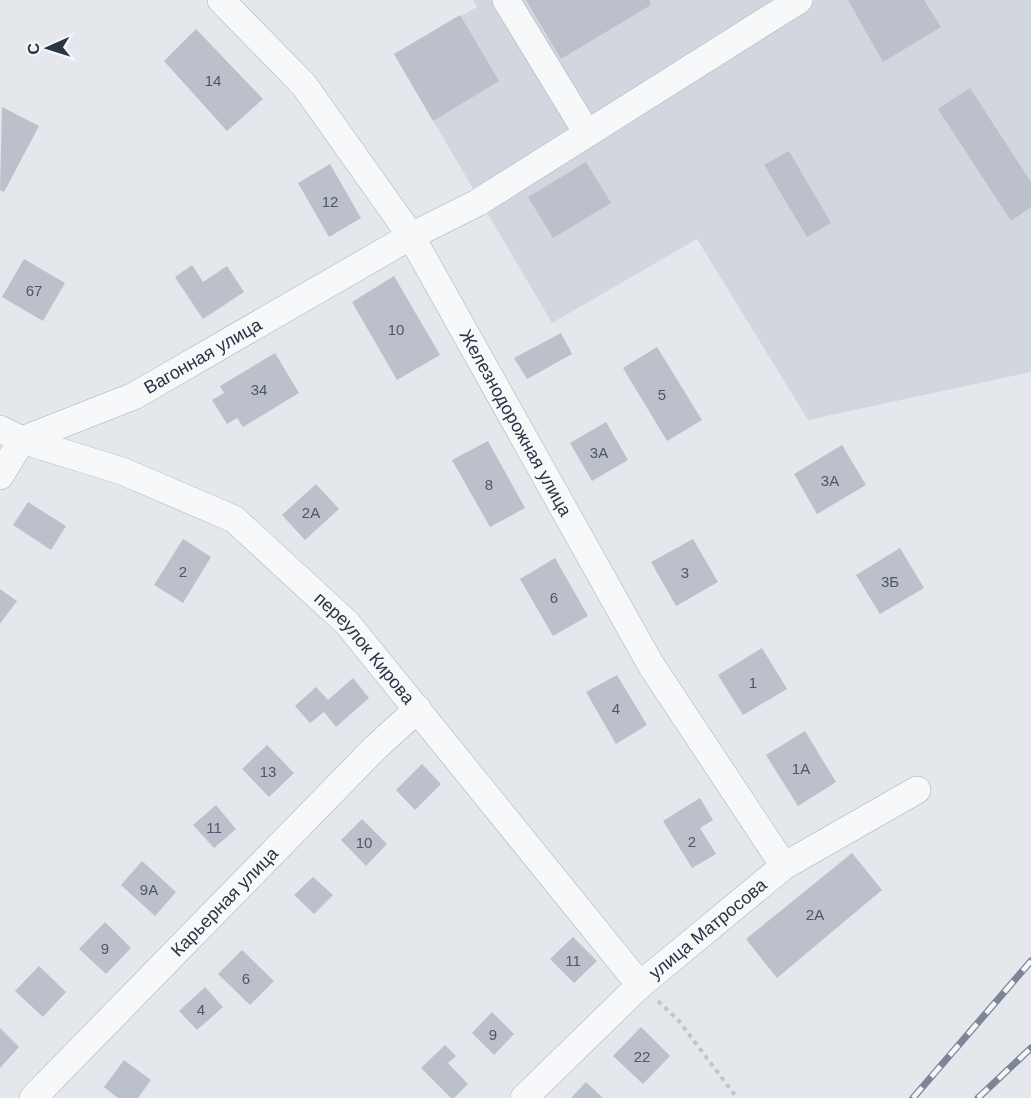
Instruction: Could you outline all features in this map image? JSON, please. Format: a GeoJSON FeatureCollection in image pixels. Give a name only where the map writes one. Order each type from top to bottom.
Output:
{"type":"FeatureCollection","features":[{"type":"Feature","properties":{"kind":"street","name":"Железнодорожная улица"},"geometry":{"type":"LineString","coordinates":[[220,0],[304,85],[411,236],[651,665],[784,866]]}},
{"type":"Feature","properties":{"kind":"street"},"geometry":{"type":"LineString","coordinates":[[506,0],[587,133]]}},
{"type":"Feature","properties":{"kind":"street","name":"Вагонная улица"},"geometry":{"type":"LineString","coordinates":[[11,435],[134,396],[411,236],[477,203],[800,0]]}},
{"type":"Feature","properties":{"kind":"street"},"geometry":{"type":"LineString","coordinates":[[0,476],[11,435]]}},
{"type":"Feature","properties":{"kind":"street","name":"переулок Кирова"},"geometry":{"type":"LineString","coordinates":[[11,435],[122,471],[234,519],[347,624],[640,985]]}},
{"type":"Feature","properties":{"kind":"street","name":"Карьерная улица"},"geometry":{"type":"LineString","coordinates":[[33,1098],[376,747],[418,709]]}},
{"type":"Feature","properties":{"kind":"street","name":"улица Матросова"},"geometry":{"type":"LineString","coordinates":[[524,1098],[640,985],[784,866],[918,790]]}},
{"type":"Feature","properties":{"kind":"path"},"geometry":{"type":"LineString","coordinates":[[640,985],[679,1021],[736,1098]]}},
{"type":"Feature","properties":{"kind":"shaded area"},"geometry":{"type":"Polygon","coordinates":[[[473,0],[1031,0],[1031,372],[808,420],[697,239],[552,323],[394,54],[477,7],[473,0]]]}},
{"type":"Feature","properties":{"kind":"building"},"geometry":{"type":"Polygon","coordinates":[[[526,0],[649,0],[651,5],[561,59],[526,0]]]}},
{"type":"Feature","properties":{"kind":"building"},"geometry":{"type":"Polygon","coordinates":[[[848,0],[924,0],[941,27],[883,62],[848,0]]]}},
{"type":"Feature","properties":{"kind":"building"},"geometry":{"type":"Polygon","coordinates":[[[460,15],[499,81],[433,121],[394,54],[460,15]]]}},
{"type":"Feature","properties":{"kind":"building"},"geometry":{"type":"Polygon","coordinates":[[[196,29],[263,99],[227,131],[164,61],[196,29]]]}},
{"type":"Feature","properties":{"kind":"building"},"geometry":{"type":"Polygon","coordinates":[[[970,88],[1031,182],[1031,207],[1011,221],[938,109],[970,88]]]}},
{"type":"Feature","properties":{"kind":"building"},"geometry":{"type":"Polygon","coordinates":[[[2,107],[39,126],[4,192],[0,190],[2,107]]]}},
{"type":"Feature","properties":{"kind":"building"},"geometry":{"type":"Polygon","coordinates":[[[789,151],[831,223],[807,237],[764,165],[789,151]]]}},
{"type":"Feature","properties":{"kind":"building"},"geometry":{"type":"Polygon","coordinates":[[[586,162],[611,203],[553,238],[528,197],[586,162]]]}},
{"type":"Feature","properties":{"kind":"building"},"geometry":{"type":"Polygon","coordinates":[[[330,164],[361,218],[329,237],[298,183],[330,164]]]}},
{"type":"Feature","properties":{"kind":"building"},"geometry":{"type":"Polygon","coordinates":[[[24,259],[65,283],[43,321],[2,297],[24,259]]]}},
{"type":"Feature","properties":{"kind":"building"},"geometry":{"type":"Polygon","coordinates":[[[192,265],[203,282],[227,266],[244,292],[203,319],[175,277],[192,265]]]}},
{"type":"Feature","properties":{"kind":"building"},"geometry":{"type":"Polygon","coordinates":[[[394,276],[440,355],[397,380],[352,302],[394,276]]]}},
{"type":"Feature","properties":{"kind":"building"},"geometry":{"type":"Polygon","coordinates":[[[561,333],[572,354],[527,379],[514,358],[561,333]]]}},
{"type":"Feature","properties":{"kind":"building"},"geometry":{"type":"Polygon","coordinates":[[[657,347],[702,420],[667,441],[623,368],[657,347]]]}},
{"type":"Feature","properties":{"kind":"building"},"geometry":{"type":"Polygon","coordinates":[[[275,353],[299,393],[243,427],[237,418],[227,424],[212,400],[224,393],[220,386],[275,353]]]}},
{"type":"Feature","properties":{"kind":"building"},"geometry":{"type":"Polygon","coordinates":[[[606,422],[628,460],[592,481],[570,443],[606,422]]]}},
{"type":"Feature","properties":{"kind":"building"},"geometry":{"type":"Polygon","coordinates":[[[488,441],[525,508],[490,527],[452,460],[488,441]]]}},
{"type":"Feature","properties":{"kind":"building"},"geometry":{"type":"Polygon","coordinates":[[[842,445],[866,485],[817,514],[794,474],[842,445]]]}},
{"type":"Feature","properties":{"kind":"building"},"geometry":{"type":"Polygon","coordinates":[[[316,484],[339,509],[305,540],[282,515],[316,484]]]}},
{"type":"Feature","properties":{"kind":"building"},"geometry":{"type":"Polygon","coordinates":[[[28,502],[66,526],[51,550],[13,525],[28,502]]]}},
{"type":"Feature","properties":{"kind":"building"},"geometry":{"type":"Polygon","coordinates":[[[183,539],[211,557],[183,603],[154,585],[183,539]]]}},
{"type":"Feature","properties":{"kind":"building"},"geometry":{"type":"Polygon","coordinates":[[[693,539],[718,582],[676,606],[651,562],[693,539]]]}},
{"type":"Feature","properties":{"kind":"building"},"geometry":{"type":"Polygon","coordinates":[[[900,548],[924,588],[880,614],[856,575],[900,548]]]}},
{"type":"Feature","properties":{"kind":"building"},"geometry":{"type":"Polygon","coordinates":[[[555,558],[588,616],[553,636],[520,579],[555,558]]]}},
{"type":"Feature","properties":{"kind":"building"},"geometry":{"type":"Polygon","coordinates":[[[0,589],[17,601],[0,624],[0,589]]]}},
{"type":"Feature","properties":{"kind":"building"},"geometry":{"type":"Polygon","coordinates":[[[762,648],[787,689],[743,715],[718,675],[762,648]]]}},
{"type":"Feature","properties":{"kind":"building"},"geometry":{"type":"Polygon","coordinates":[[[617,675],[647,725],[616,744],[586,692],[617,675]]]}},
{"type":"Feature","properties":{"kind":"building"},"geometry":{"type":"Polygon","coordinates":[[[353,678],[369,698],[336,727],[324,712],[310,723],[295,706],[316,687],[328,700],[353,678]]]}},
{"type":"Feature","properties":{"kind":"building"},"geometry":{"type":"Polygon","coordinates":[[[805,731],[836,782],[798,806],[766,755],[805,731]]]}},
{"type":"Feature","properties":{"kind":"building"},"geometry":{"type":"Polygon","coordinates":[[[267,745],[294,773],[269,797],[242,769],[267,745]]]}},
{"type":"Feature","properties":{"kind":"building"},"geometry":{"type":"Polygon","coordinates":[[[422,764],[441,784],[415,810],[396,790],[422,764]]]}},
{"type":"Feature","properties":{"kind":"building"},"geometry":{"type":"Polygon","coordinates":[[[700,798],[713,820],[700,828],[716,854],[692,868],[663,821],[700,798]]]}},
{"type":"Feature","properties":{"kind":"building"},"geometry":{"type":"Polygon","coordinates":[[[216,805],[236,829],[214,848],[193,825],[216,805]]]}},
{"type":"Feature","properties":{"kind":"building"},"geometry":{"type":"Polygon","coordinates":[[[362,819],[387,844],[366,866],[341,840],[362,819]]]}},
{"type":"Feature","properties":{"kind":"building"},"geometry":{"type":"Polygon","coordinates":[[[852,853],[882,890],[777,978],[746,939],[852,853]]]}},
{"type":"Feature","properties":{"kind":"building"},"geometry":{"type":"Polygon","coordinates":[[[142,861],[176,892],[155,916],[121,885],[142,861]]]}},
{"type":"Feature","properties":{"kind":"building"},"geometry":{"type":"Polygon","coordinates":[[[313,877],[333,895],[314,914],[294,895],[313,877]]]}},
{"type":"Feature","properties":{"kind":"building"},"geometry":{"type":"Polygon","coordinates":[[[105,922],[131,948],[106,974],[79,949],[105,922]]]}},
{"type":"Feature","properties":{"kind":"building"},"geometry":{"type":"Polygon","coordinates":[[[573,937],[597,961],[574,983],[550,959],[573,937]]]}},
{"type":"Feature","properties":{"kind":"building"},"geometry":{"type":"Polygon","coordinates":[[[242,950],[274,981],[250,1005],[218,974],[242,950]]]}},
{"type":"Feature","properties":{"kind":"building"},"geometry":{"type":"Polygon","coordinates":[[[39,966],[66,992],[43,1017],[15,991],[39,966]]]}},
{"type":"Feature","properties":{"kind":"building"},"geometry":{"type":"Polygon","coordinates":[[[205,987],[223,1007],[197,1030],[179,1011],[205,987]]]}},
{"type":"Feature","properties":{"kind":"building"},"geometry":{"type":"Polygon","coordinates":[[[492,1012],[514,1034],[494,1055],[472,1033],[492,1012]]]}},
{"type":"Feature","properties":{"kind":"building"},"geometry":{"type":"Polygon","coordinates":[[[641,1027],[670,1056],[643,1084],[613,1056],[641,1027]]]}},
{"type":"Feature","properties":{"kind":"building"},"geometry":{"type":"Polygon","coordinates":[[[0,1028],[19,1047],[0,1068],[0,1028]]]}},
{"type":"Feature","properties":{"kind":"building"},"geometry":{"type":"Polygon","coordinates":[[[445,1045],[456,1056],[448,1063],[468,1084],[454,1098],[451,1098],[421,1068],[445,1045]]]}},
{"type":"Feature","properties":{"kind":"building"},"geometry":{"type":"Polygon","coordinates":[[[124,1060],[151,1080],[138,1098],[118,1098],[104,1087],[124,1060]]]}},
{"type":"Feature","properties":{"kind":"building"},"geometry":{"type":"Polygon","coordinates":[[[586,1082],[603,1098],[571,1098],[586,1082]]]}},
{"type":"Feature","properties":{"kind":"railway"},"geometry":{"type":"LineString","coordinates":[[913,1098],[1031,961]]}},
{"type":"Feature","properties":{"kind":"railway"},"geometry":{"type":"LineString","coordinates":[[978,1098],[1031,1048]]}}]}
